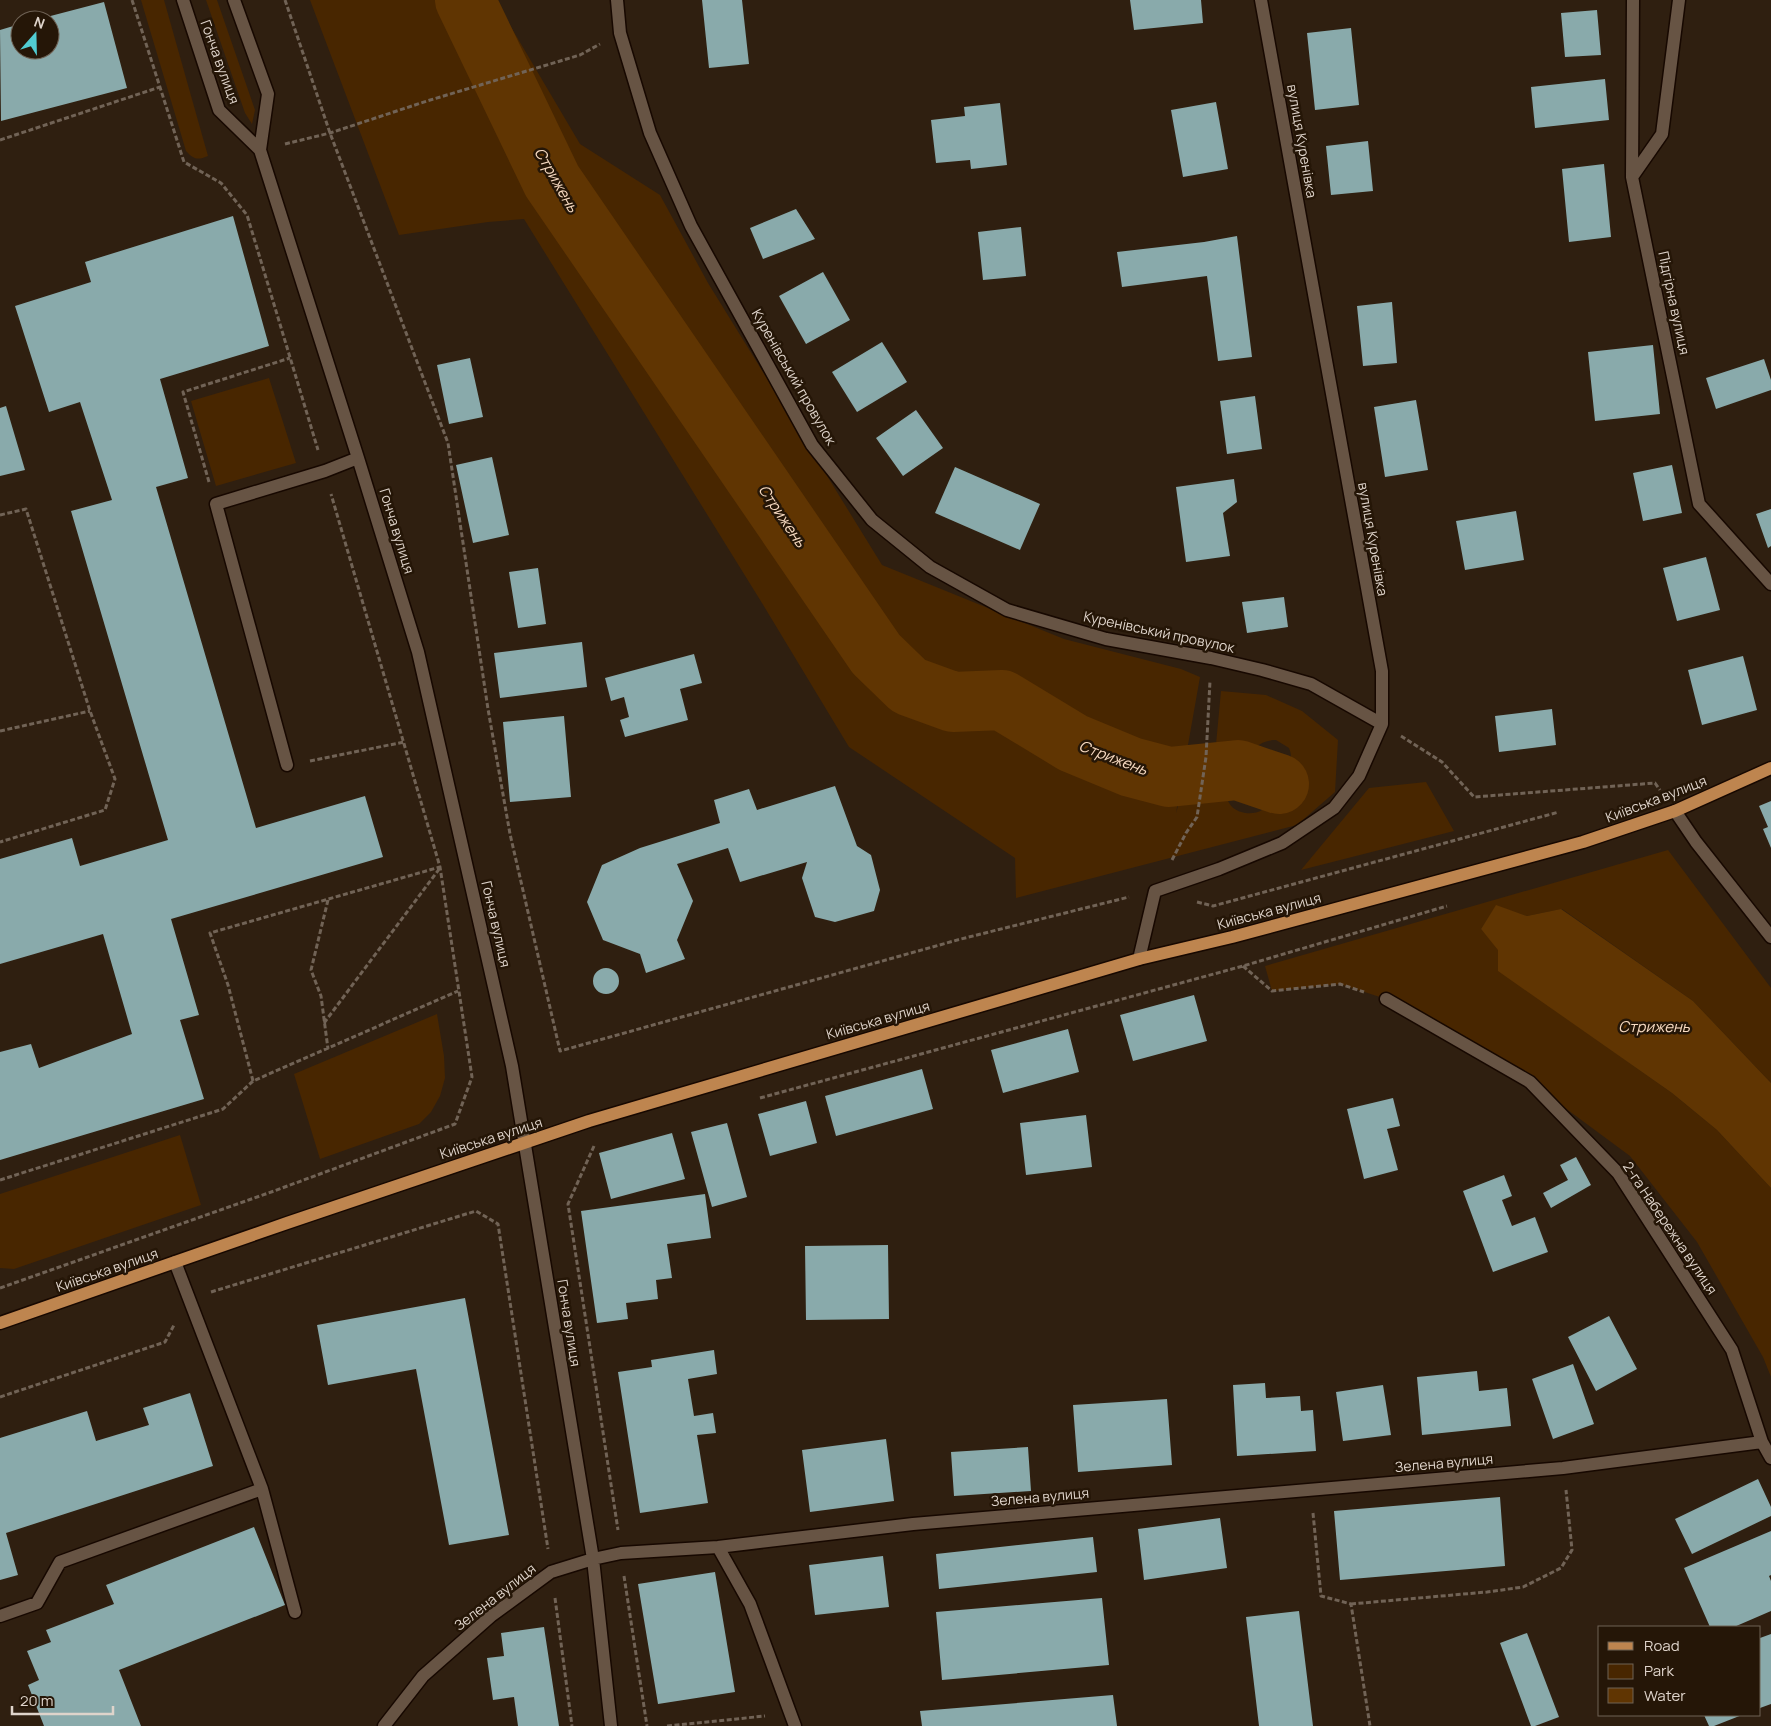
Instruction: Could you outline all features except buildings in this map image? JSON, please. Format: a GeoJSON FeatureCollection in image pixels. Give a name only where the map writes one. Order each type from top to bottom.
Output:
{"type":"FeatureCollection","features":[{"type":"Feature","properties":{"kind":"main road","name":"Київська вулиця"},"geometry":{"type":"LineString","coordinates":[[0,1323],[589,1121],[1139,959],[1232,937],[1582,842],[1675,811],[1771,768]]}},
{"type":"Feature","properties":{"kind":"street","name":"Гонча вулиця"},"geometry":{"type":"LineString","coordinates":[[183,0],[219,110],[260,150]]}},
{"type":"Feature","properties":{"kind":"street","name":"Гонча вулиця"},"geometry":{"type":"LineString","coordinates":[[234,0],[268,94],[260,150],[418,652],[512,1066],[593,1559],[611,1726]]}},
{"type":"Feature","properties":{"kind":"street","name":"Куренівський провулок"},"geometry":{"type":"LineString","coordinates":[[617,0],[620,33],[650,133],[692,226],[812,445],[872,520],[930,567],[1007,610],[1106,639],[1211,658],[1311,684],[1382,724]]}},
{"type":"Feature","properties":{"kind":"street","name":"вулиця Куренівка"},"geometry":{"type":"LineString","coordinates":[[1155,891],[1219,869],[1282,843],[1334,808],[1359,776],[1382,724],[1382,671],[1262,0]]}},
{"type":"Feature","properties":{"kind":"street","name":"Підгірна вулиця"},"geometry":{"type":"LineString","coordinates":[[1634,0],[1632,177],[1699,504],[1771,584]]}},
{"type":"Feature","properties":{"kind":"street"},"geometry":{"type":"LineString","coordinates":[[1632,177],[1662,134],[1679,0]]}},
{"type":"Feature","properties":{"kind":"street"},"geometry":{"type":"LineString","coordinates":[[287,765],[216,504],[324,472],[358,458]]}},
{"type":"Feature","properties":{"kind":"street"},"geometry":{"type":"LineString","coordinates":[[1675,811],[1696,842],[1771,937]]}},
{"type":"Feature","properties":{"kind":"street"},"geometry":{"type":"LineString","coordinates":[[1139,959],[1155,891]]}},
{"type":"Feature","properties":{"kind":"street","name":"2-га Набережна вулиця"},"geometry":{"type":"LineString","coordinates":[[1386,999],[1530,1082],[1618,1173],[1732,1350],[1762,1442],[1771,1458]]}},
{"type":"Feature","properties":{"kind":"street"},"geometry":{"type":"LineString","coordinates":[[175,1262],[262,1490],[295,1612]]}},
{"type":"Feature","properties":{"kind":"street","name":"Зелена вулиця"},"geometry":{"type":"LineString","coordinates":[[384,1726],[423,1676],[491,1616],[551,1572],[593,1559],[621,1553],[718,1547],[914,1524],[1563,1468],[1762,1442]]}},
{"type":"Feature","properties":{"kind":"street"},"geometry":{"type":"LineString","coordinates":[[0,1616],[37,1603],[60,1562],[262,1490]]}},
{"type":"Feature","properties":{"kind":"street"},"geometry":{"type":"LineString","coordinates":[[718,1547],[750,1604],[794,1726]]}},
{"type":"Feature","properties":{"kind":"path"},"geometry":{"type":"LineString","coordinates":[[285,0],[330,133],[448,443],[488,709],[510,834],[560,1051],[961,939],[1155,891],[1186,833],[1197,817],[1206,757],[1211,658]]}},
{"type":"Feature","properties":{"kind":"path"},"geometry":{"type":"LineString","coordinates":[[260,150],[330,133],[427,101],[580,55]]}},
{"type":"Feature","properties":{"kind":"path"},"geometry":{"type":"LineString","coordinates":[[0,140],[160,87]]}},
{"type":"Feature","properties":{"kind":"path"},"geometry":{"type":"LineString","coordinates":[[216,504],[182,392],[290,358]]}},
{"type":"Feature","properties":{"kind":"path"},"geometry":{"type":"LineString","coordinates":[[0,515],[26,509],[90,711],[115,779],[105,810],[0,842]]}},
{"type":"Feature","properties":{"kind":"path"},"geometry":{"type":"LineString","coordinates":[[0,731],[90,711]]}},
{"type":"Feature","properties":{"kind":"path"},"geometry":{"type":"LineString","coordinates":[[1382,724],[1442,762],[1474,797],[1655,783],[1675,811]]}},
{"type":"Feature","properties":{"kind":"path"},"geometry":{"type":"LineString","coordinates":[[287,765],[404,742]]}},
{"type":"Feature","properties":{"kind":"path"},"geometry":{"type":"LineString","coordinates":[[1213,906],[1559,812]]}},
{"type":"Feature","properties":{"kind":"path"},"geometry":{"type":"LineString","coordinates":[[253,1081],[228,986],[210,933],[440,867],[324,1024]]}},
{"type":"Feature","properties":{"kind":"path"},"geometry":{"type":"LineString","coordinates":[[328,900],[312,970],[320,996],[328,1049]]}},
{"type":"Feature","properties":{"kind":"path"},"geometry":{"type":"LineString","coordinates":[[757,1099],[1243,966],[1454,904]]}},
{"type":"Feature","properties":{"kind":"path"},"geometry":{"type":"LineString","coordinates":[[1243,966],[1272,991],[1340,984],[1386,999]]}},
{"type":"Feature","properties":{"kind":"path"},"geometry":{"type":"LineString","coordinates":[[0,1180],[223,1109],[253,1081],[458,992]]}},
{"type":"Feature","properties":{"kind":"path"},"geometry":{"type":"LineString","coordinates":[[595,1143],[568,1204],[647,1726]]}},
{"type":"Feature","properties":{"kind":"path"},"geometry":{"type":"LineString","coordinates":[[0,1397],[165,1342],[188,1298],[476,1212],[498,1224],[551,1572],[572,1726]]}},
{"type":"Feature","properties":{"kind":"path"},"geometry":{"type":"LineString","coordinates":[[1311,1489],[1322,1596],[1351,1604],[1523,1587],[1561,1568],[1572,1550],[1563,1468]]}},
{"type":"Feature","properties":{"kind":"path"},"geometry":{"type":"LineString","coordinates":[[1351,1604],[1370,1726]]}},
{"type":"Feature","properties":{"kind":"path"},"geometry":{"type":"LineString","coordinates":[[667,1726],[789,1713]]}},
{"type":"Feature","properties":{"kind":"green space"},"geometry":{"type":"Polygon","coordinates":[[[141,0],[164,0],[208,156],[196,158],[186,151],[141,0]]]}},
{"type":"Feature","properties":{"kind":"green space"},"geometry":{"type":"Polygon","coordinates":[[[206,0],[217,0],[255,110],[252,124],[245,113],[206,0]]]}},
{"type":"Feature","properties":{"kind":"green space"},"geometry":{"type":"Polygon","coordinates":[[[310,0],[495,0],[580,144],[660,195],[708,283],[882,565],[1064,639],[1181,669],[1200,677],[1176,813],[1187,776],[1230,780],[1227,799],[1230,804],[1239,811],[1251,813],[1262,810],[1288,772],[1291,756],[1289,748],[1276,740],[1260,744],[1243,763],[1215,755],[1221,691],[1266,695],[1302,711],[1338,740],[1335,792],[1297,825],[1016,898],[1015,858],[849,747],[524,219],[488,222],[399,235],[310,0]]]}},
{"type":"Feature","properties":{"kind":"green space"},"geometry":{"type":"Polygon","coordinates":[[[269,378],[296,463],[216,486],[191,401],[269,378]]]}},
{"type":"Feature","properties":{"kind":"green space"},"geometry":{"type":"Polygon","coordinates":[[[1426,782],[1454,831],[1301,870],[1369,788],[1426,782]]]}},
{"type":"Feature","properties":{"kind":"green space"},"geometry":{"type":"Polygon","coordinates":[[[1668,850],[1771,988],[1771,1083],[1693,1001],[1562,909],[1527,916],[1496,906],[1481,929],[1553,1009],[1672,1093],[1717,1130],[1771,1188],[1771,1377],[1763,1357],[1697,1242],[1630,1156],[1530,1082],[1386,999],[1340,984],[1272,991],[1265,966],[1668,850]]]}},
{"type":"Feature","properties":{"kind":"green space"},"geometry":{"type":"Polygon","coordinates":[[[437,1014],[444,1056],[445,1078],[440,1096],[431,1112],[419,1124],[320,1159],[294,1074],[437,1014]]]}},
{"type":"Feature","properties":{"kind":"green space"},"geometry":{"type":"Polygon","coordinates":[[[180,1135],[201,1205],[14,1269],[0,1268],[0,1194],[180,1135]]]}},
{"type":"Feature","properties":{"kind":"water","name":"Стрижень"},"geometry":{"type":"Polygon","coordinates":[[[1496,905],[1527,916],[1561,909],[1693,1001],[1771,1083],[1771,1188],[1717,1130],[1672,1093],[1498,971],[1498,950],[1481,929],[1496,905]]]}},
{"type":"Feature","properties":{"kind":"waterway","name":"Стрижень"},"geometry":{"type":"LineString","coordinates":[[465,0],[552,181],[876,654],[909,686],[953,702],[1002,700],[1073,743],[1131,767],[1169,777],[1238,770],[1279,784]]}}]}
